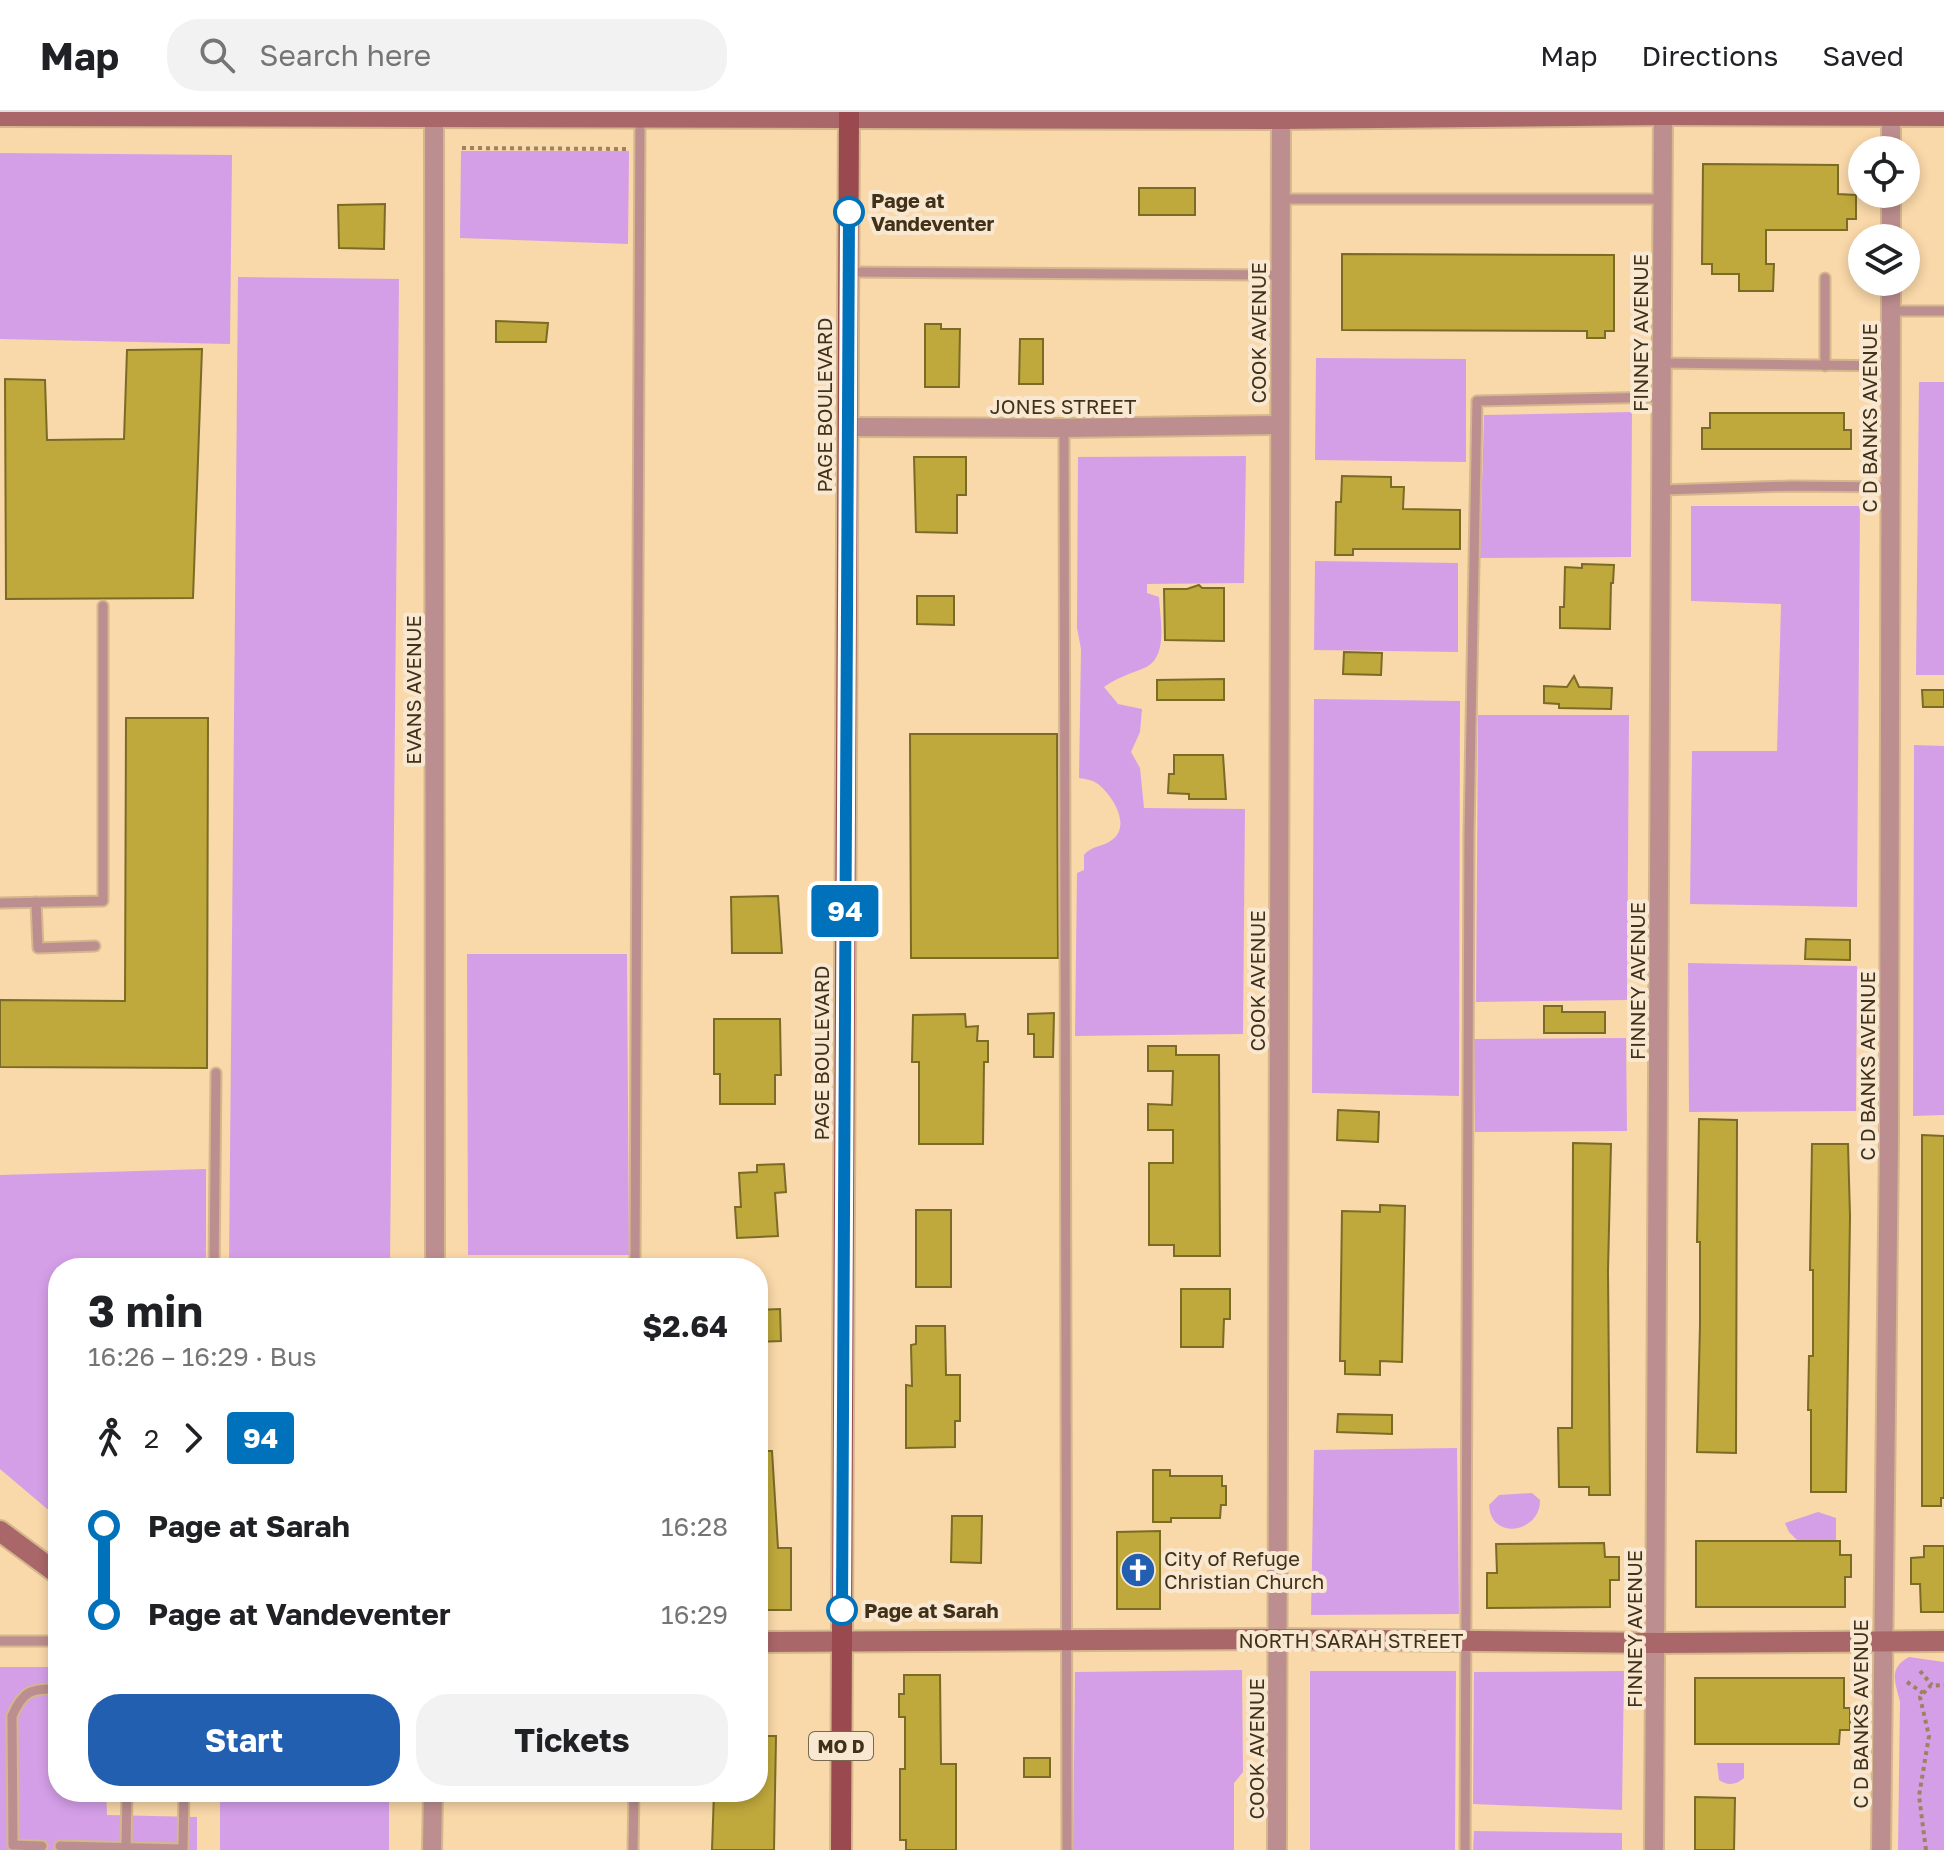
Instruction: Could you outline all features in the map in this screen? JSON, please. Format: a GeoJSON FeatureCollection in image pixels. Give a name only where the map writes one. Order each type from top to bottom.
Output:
{"type":"FeatureCollection","features":[{"type":"Feature","properties":{"kind":"main road","name":"PAGE BOULEVARD"},"geometry":{"type":"LineString","coordinates":[[841,1850],[849,114]]}},
{"type":"Feature","properties":{"kind":"main road"},"geometry":{"type":"LineString","coordinates":[[0,116],[1944,116]]}},
{"type":"Feature","properties":{"kind":"main road"},"geometry":{"type":"LineString","coordinates":[[0,1531],[48,1567]]}},
{"type":"Feature","properties":{"kind":"main road","name":"NORTH SARAH STREET"},"geometry":{"type":"LineString","coordinates":[[768,1642],[1278,1639],[1657,1643],[1944,1641]]}},
{"type":"Feature","properties":{"kind":"street","name":"EVANS AVENUE"},"geometry":{"type":"LineString","coordinates":[[434,114],[435,1258]]}},
{"type":"Feature","properties":{"kind":"street","name":"FINNEY AVENUE"},"geometry":{"type":"LineString","coordinates":[[1654,1850],[1663,114]]}},
{"type":"Feature","properties":{"kind":"street"},"geometry":{"type":"LineString","coordinates":[[1891,115],[1891,136]]}},
{"type":"Feature","properties":{"kind":"street","name":"COOK AVENUE"},"geometry":{"type":"LineString","coordinates":[[1277,1850],[1280,116]]}},
{"type":"Feature","properties":{"kind":"street","name":"C D BANKS AVENUE"},"geometry":{"type":"LineString","coordinates":[[1881,1850],[1889,1139],[1891,296]]}},
{"type":"Feature","properties":{"kind":"street","name":"JONES STREET"},"geometry":{"type":"LineString","coordinates":[[848,427],[1279,425]]}},
{"type":"Feature","properties":{"kind":"street"},"geometry":{"type":"LineString","coordinates":[[432,1850],[433,1802]]}},
{"type":"Feature","properties":{"kind":"lane"},"geometry":{"type":"LineString","coordinates":[[635,1258],[640,114]]}},
{"type":"Feature","properties":{"kind":"lane"},"geometry":{"type":"LineString","coordinates":[[1280,199],[1663,199]]}},
{"type":"Feature","properties":{"kind":"lane"},"geometry":{"type":"LineString","coordinates":[[848,272],[1280,275]]}},
{"type":"Feature","properties":{"kind":"lane"},"geometry":{"type":"LineString","coordinates":[[1825,278],[1825,366]]}},
{"type":"Feature","properties":{"kind":"lane"},"geometry":{"type":"LineString","coordinates":[[1891,311],[1944,311]]}},
{"type":"Feature","properties":{"kind":"lane"},"geometry":{"type":"LineString","coordinates":[[1662,363],[1891,366]]}},
{"type":"Feature","properties":{"kind":"lane"},"geometry":{"type":"LineString","coordinates":[[1465,1850],[1469,833],[1477,401],[1662,397]]}},
{"type":"Feature","properties":{"kind":"lane"},"geometry":{"type":"LineString","coordinates":[[1064,428],[1067,1850]]}},
{"type":"Feature","properties":{"kind":"lane"},"geometry":{"type":"LineString","coordinates":[[1662,490],[1890,487]]}},
{"type":"Feature","properties":{"kind":"lane"},"geometry":{"type":"LineString","coordinates":[[0,903],[103,901],[103,606]]}},
{"type":"Feature","properties":{"kind":"lane"},"geometry":{"type":"LineString","coordinates":[[36,902],[38,948],[95,946]]}},
{"type":"Feature","properties":{"kind":"lane"},"geometry":{"type":"LineString","coordinates":[[214,1258],[216,1073]]}},
{"type":"Feature","properties":{"kind":"lane"},"geometry":{"type":"LineString","coordinates":[[0,1641],[48,1641]]}},
{"type":"Feature","properties":{"kind":"lane"},"geometry":{"type":"LineString","coordinates":[[42,1846],[13,1845],[12,1716],[20,1698],[38,1688],[48,1688]]}},
{"type":"Feature","properties":{"kind":"lane"},"geometry":{"type":"LineString","coordinates":[[126,1847],[127,1802]]}},
{"type":"Feature","properties":{"kind":"lane"},"geometry":{"type":"LineString","coordinates":[[60,1846],[183,1849],[184,1802]]}},
{"type":"Feature","properties":{"kind":"lane"},"geometry":{"type":"LineString","coordinates":[[633,1850],[634,1802]]}},
{"type":"Feature","properties":{"kind":"path"},"geometry":{"type":"LineString","coordinates":[[462,148],[629,149]]}},
{"type":"Feature","properties":{"kind":"path"},"geometry":{"type":"LineString","coordinates":[[1920,1671],[1932,1685]]}},
{"type":"Feature","properties":{"kind":"path"},"geometry":{"type":"LineString","coordinates":[[1907,1682],[1923,1693]]}},
{"type":"Feature","properties":{"kind":"path"},"geometry":{"type":"LineString","coordinates":[[1926,1850],[1919,1808],[1928,1749],[1928,1727],[1920,1702],[1923,1693],[1932,1685],[1944,1685]]}},
{"type":"Feature","properties":{"kind":"shaded area"},"geometry":{"type":"Polygon","coordinates":[[[461,151],[629,151],[628,244],[460,238],[461,151]]]}},
{"type":"Feature","properties":{"kind":"shaded area"},"geometry":{"type":"Polygon","coordinates":[[[0,153],[232,155],[230,344],[0,339],[0,153]]]}},
{"type":"Feature","properties":{"kind":"shaded area"},"geometry":{"type":"Polygon","coordinates":[[[238,277],[399,279],[390,1258],[229,1258],[238,277]]]}},
{"type":"Feature","properties":{"kind":"shaded area"},"geometry":{"type":"Polygon","coordinates":[[[1316,358],[1466,359],[1466,462],[1315,460],[1316,358]]]}},
{"type":"Feature","properties":{"kind":"shaded area"},"geometry":{"type":"Polygon","coordinates":[[[1919,382],[1944,382],[1944,675],[1916,675],[1919,382]]]}},
{"type":"Feature","properties":{"kind":"shaded area"},"geometry":{"type":"Polygon","coordinates":[[[1632,412],[1631,557],[1480,558],[1484,415],[1632,412]]]}},
{"type":"Feature","properties":{"kind":"shaded area"},"geometry":{"type":"Polygon","coordinates":[[[1246,456],[1244,583],[1147,584],[1147,593],[1159,597],[1161,637],[1157,656],[1144,668],[1104,687],[1118,704],[1142,709],[1140,732],[1131,752],[1140,768],[1144,808],[1245,809],[1243,1034],[1075,1036],[1077,873],[1084,870],[1084,855],[1090,849],[1112,840],[1120,826],[1118,810],[1109,795],[1096,783],[1079,778],[1081,649],[1077,628],[1078,457],[1246,456]]]}},
{"type":"Feature","properties":{"kind":"shaded area"},"geometry":{"type":"Polygon","coordinates":[[[1691,506],[1860,506],[1857,907],[1690,904],[1692,751],[1777,751],[1781,604],[1691,601],[1691,506]]]}},
{"type":"Feature","properties":{"kind":"shaded area"},"geometry":{"type":"Polygon","coordinates":[[[1315,561],[1458,563],[1458,652],[1314,650],[1315,561]]]}},
{"type":"Feature","properties":{"kind":"shaded area"},"geometry":{"type":"Polygon","coordinates":[[[1314,699],[1460,701],[1459,1096],[1312,1093],[1314,699]]]}},
{"type":"Feature","properties":{"kind":"shaded area"},"geometry":{"type":"Polygon","coordinates":[[[1478,715],[1629,715],[1627,1000],[1476,1002],[1478,715]]]}},
{"type":"Feature","properties":{"kind":"shaded area"},"geometry":{"type":"Polygon","coordinates":[[[1914,745],[1944,746],[1944,1115],[1913,1116],[1914,745]]]}},
{"type":"Feature","properties":{"kind":"shaded area"},"geometry":{"type":"Polygon","coordinates":[[[467,954],[627,954],[629,1255],[468,1255],[467,954]]]}},
{"type":"Feature","properties":{"kind":"shaded area"},"geometry":{"type":"Polygon","coordinates":[[[1688,963],[1857,966],[1856,1111],[1689,1112],[1688,963]]]}},
{"type":"Feature","properties":{"kind":"shaded area"},"geometry":{"type":"Polygon","coordinates":[[[1626,1038],[1627,1131],[1475,1132],[1474,1039],[1626,1038]]]}},
{"type":"Feature","properties":{"kind":"shaded area"},"geometry":{"type":"Polygon","coordinates":[[[206,1169],[206,1258],[48,1258],[48,1510],[0,1469],[0,1175],[206,1169]]]}},
{"type":"Feature","properties":{"kind":"shaded area"},"geometry":{"type":"Polygon","coordinates":[[[1457,1448],[1459,1614],[1311,1615],[1314,1450],[1457,1448]]]}},
{"type":"Feature","properties":{"kind":"shaded area"},"geometry":{"type":"Polygon","coordinates":[[[1532,1493],[1540,1500],[1538,1511],[1525,1525],[1506,1528],[1492,1517],[1489,1505],[1499,1495],[1532,1493]]]}},
{"type":"Feature","properties":{"kind":"shaded area"},"geometry":{"type":"Polygon","coordinates":[[[1818,1512],[1836,1518],[1836,1541],[1798,1541],[1789,1532],[1785,1523],[1818,1512]]]}},
{"type":"Feature","properties":{"kind":"shaded area"},"geometry":{"type":"Polygon","coordinates":[[[1909,1657],[1944,1662],[1944,1850],[1898,1850],[1900,1702],[1895,1672],[1909,1657]]]}},
{"type":"Feature","properties":{"kind":"shaded area"},"geometry":{"type":"Polygon","coordinates":[[[0,1667],[48,1667],[48,1802],[106,1802],[107,1815],[197,1817],[197,1850],[0,1850],[0,1667]]]}},
{"type":"Feature","properties":{"kind":"shaded area"},"geometry":{"type":"Polygon","coordinates":[[[1242,1670],[1243,1772],[1234,1783],[1234,1850],[1073,1850],[1075,1672],[1242,1670]]]}},
{"type":"Feature","properties":{"kind":"shaded area"},"geometry":{"type":"Polygon","coordinates":[[[1310,1671],[1456,1671],[1455,1850],[1310,1850],[1310,1671]]]}},
{"type":"Feature","properties":{"kind":"shaded area"},"geometry":{"type":"Polygon","coordinates":[[[1624,1671],[1622,1810],[1473,1804],[1474,1672],[1624,1671]]]}},
{"type":"Feature","properties":{"kind":"shaded area"},"geometry":{"type":"Polygon","coordinates":[[[1717,1763],[1744,1763],[1744,1778],[1732,1784],[1722,1782],[1717,1763]]]}},
{"type":"Feature","properties":{"kind":"shaded area"},"geometry":{"type":"Polygon","coordinates":[[[220,1802],[389,1802],[389,1850],[220,1850],[220,1802]]]}},
{"type":"Feature","properties":{"kind":"shaded area"},"geometry":{"type":"Polygon","coordinates":[[[1474,1831],[1622,1833],[1622,1850],[1473,1850],[1474,1831]]]}},
{"type":"Feature","properties":{"kind":"building"},"geometry":{"type":"Polygon","coordinates":[[[1703,164],[1838,165],[1838,194],[1848,195],[1848,208],[1856,208],[1856,219],[1847,219],[1847,230],[1766,230],[1766,264],[1774,264],[1773,291],[1739,291],[1739,274],[1712,274],[1712,264],[1702,264],[1703,164]]]}},
{"type":"Feature","properties":{"kind":"building"},"geometry":{"type":"Polygon","coordinates":[[[1139,188],[1195,188],[1195,215],[1139,215],[1139,188]]]}},
{"type":"Feature","properties":{"kind":"building"},"geometry":{"type":"Polygon","coordinates":[[[385,204],[384,249],[339,248],[338,205],[385,204]]]}},
{"type":"Feature","properties":{"kind":"building"},"geometry":{"type":"Polygon","coordinates":[[[1342,254],[1614,255],[1614,331],[1605,331],[1605,338],[1587,338],[1587,331],[1342,330],[1342,254]]]}},
{"type":"Feature","properties":{"kind":"building"},"geometry":{"type":"Polygon","coordinates":[[[496,321],[548,323],[546,342],[496,342],[496,321]]]}},
{"type":"Feature","properties":{"kind":"building"},"geometry":{"type":"Polygon","coordinates":[[[925,324],[941,324],[941,329],[960,329],[959,387],[925,387],[925,324]]]}},
{"type":"Feature","properties":{"kind":"building"},"geometry":{"type":"Polygon","coordinates":[[[1020,339],[1043,339],[1043,384],[1019,384],[1020,339]]]}},
{"type":"Feature","properties":{"kind":"building"},"geometry":{"type":"Polygon","coordinates":[[[202,349],[193,598],[6,599],[5,379],[45,380],[47,440],[124,439],[127,350],[202,349]]]}},
{"type":"Feature","properties":{"kind":"building"},"geometry":{"type":"Polygon","coordinates":[[[1710,413],[1844,413],[1844,430],[1851,430],[1851,449],[1702,449],[1702,428],[1710,428],[1710,413]]]}},
{"type":"Feature","properties":{"kind":"building"},"geometry":{"type":"Polygon","coordinates":[[[914,457],[966,457],[966,495],[957,495],[957,533],[916,532],[914,457]]]}},
{"type":"Feature","properties":{"kind":"building"},"geometry":{"type":"Polygon","coordinates":[[[1342,476],[1391,477],[1391,487],[1404,487],[1403,509],[1460,510],[1460,549],[1353,549],[1353,555],[1335,555],[1336,502],[1341,502],[1342,476]]]}},
{"type":"Feature","properties":{"kind":"building"},"geometry":{"type":"Polygon","coordinates":[[[1582,564],[1614,565],[1610,629],[1560,628],[1565,567],[1582,568],[1582,564]]]}},
{"type":"Feature","properties":{"kind":"building"},"geometry":{"type":"Polygon","coordinates":[[[1199,585],[1202,588],[1224,588],[1224,641],[1165,640],[1164,589],[1187,589],[1199,585]]]}},
{"type":"Feature","properties":{"kind":"building"},"geometry":{"type":"Polygon","coordinates":[[[917,596],[954,596],[954,625],[917,624],[917,596]]]}},
{"type":"Feature","properties":{"kind":"building"},"geometry":{"type":"Polygon","coordinates":[[[1344,652],[1382,653],[1381,675],[1343,674],[1344,652]]]}},
{"type":"Feature","properties":{"kind":"building"},"geometry":{"type":"Polygon","coordinates":[[[1574,676],[1579,687],[1612,688],[1611,709],[1559,708],[1559,704],[1544,703],[1544,686],[1567,687],[1574,676]]]}},
{"type":"Feature","properties":{"kind":"building"},"geometry":{"type":"Polygon","coordinates":[[[1224,679],[1224,700],[1157,700],[1157,680],[1224,679]]]}},
{"type":"Feature","properties":{"kind":"building"},"geometry":{"type":"Polygon","coordinates":[[[1922,690],[1944,690],[1944,707],[1923,707],[1922,690]]]}},
{"type":"Feature","properties":{"kind":"building"},"geometry":{"type":"Polygon","coordinates":[[[126,718],[208,718],[207,1068],[0,1067],[0,1000],[125,1001],[126,718]]]}},
{"type":"Feature","properties":{"kind":"building"},"geometry":{"type":"Polygon","coordinates":[[[910,734],[1057,734],[1058,958],[911,958],[910,734]]]}},
{"type":"Feature","properties":{"kind":"building"},"geometry":{"type":"Polygon","coordinates":[[[1174,755],[1223,755],[1226,799],[1189,799],[1189,794],[1168,793],[1169,774],[1174,774],[1174,755]]]}},
{"type":"Feature","properties":{"kind":"building"},"geometry":{"type":"Polygon","coordinates":[[[778,896],[782,953],[732,953],[731,897],[778,896]]]}},
{"type":"Feature","properties":{"kind":"building"},"geometry":{"type":"Polygon","coordinates":[[[1806,939],[1850,940],[1850,960],[1805,959],[1806,939]]]}},
{"type":"Feature","properties":{"kind":"building"},"geometry":{"type":"Polygon","coordinates":[[[1544,1006],[1562,1006],[1562,1012],[1605,1012],[1605,1033],[1544,1033],[1544,1006]]]}},
{"type":"Feature","properties":{"kind":"building"},"geometry":{"type":"Polygon","coordinates":[[[1054,1013],[1053,1057],[1034,1057],[1034,1034],[1028,1034],[1028,1014],[1054,1013]]]}},
{"type":"Feature","properties":{"kind":"building"},"geometry":{"type":"Polygon","coordinates":[[[965,1014],[966,1027],[978,1026],[977,1041],[988,1041],[988,1062],[984,1062],[983,1144],[919,1144],[919,1062],[912,1062],[913,1015],[965,1014]]]}},
{"type":"Feature","properties":{"kind":"building"},"geometry":{"type":"Polygon","coordinates":[[[714,1019],[780,1019],[781,1075],[775,1075],[775,1104],[720,1104],[720,1074],[714,1074],[714,1019]]]}},
{"type":"Feature","properties":{"kind":"building"},"geometry":{"type":"Polygon","coordinates":[[[1148,1046],[1176,1046],[1176,1055],[1219,1055],[1220,1256],[1174,1256],[1174,1245],[1149,1245],[1149,1163],[1173,1163],[1173,1130],[1148,1130],[1148,1104],[1172,1105],[1173,1071],[1148,1071],[1148,1046]]]}},
{"type":"Feature","properties":{"kind":"building"},"geometry":{"type":"Polygon","coordinates":[[[1338,1110],[1379,1112],[1378,1142],[1337,1140],[1338,1110]]]}},
{"type":"Feature","properties":{"kind":"building"},"geometry":{"type":"Polygon","coordinates":[[[1699,1119],[1737,1120],[1736,1453],[1697,1452],[1699,1119]]]}},
{"type":"Feature","properties":{"kind":"building"},"geometry":{"type":"Polygon","coordinates":[[[1922,1135],[1944,1136],[1944,1498],[1941,1498],[1941,1506],[1922,1506],[1922,1135]]]}},
{"type":"Feature","properties":{"kind":"building"},"geometry":{"type":"Polygon","coordinates":[[[1573,1143],[1611,1144],[1608,1271],[1610,1495],[1589,1495],[1589,1487],[1559,1487],[1558,1428],[1572,1428],[1573,1143]]]}},
{"type":"Feature","properties":{"kind":"building"},"geometry":{"type":"Polygon","coordinates":[[[1812,1144],[1848,1144],[1850,1216],[1846,1492],[1811,1492],[1811,1410],[1808,1410],[1809,1356],[1813,1356],[1813,1270],[1810,1270],[1812,1144]]]}},
{"type":"Feature","properties":{"kind":"building"},"geometry":{"type":"Polygon","coordinates":[[[784,1164],[786,1192],[775,1193],[778,1236],[737,1238],[735,1207],[741,1207],[739,1173],[757,1172],[757,1165],[784,1164]]]}},
{"type":"Feature","properties":{"kind":"building"},"geometry":{"type":"Polygon","coordinates":[[[1380,1205],[1405,1206],[1402,1362],[1380,1361],[1380,1375],[1345,1374],[1345,1361],[1340,1361],[1342,1211],[1380,1212],[1380,1205]]]}},
{"type":"Feature","properties":{"kind":"building"},"geometry":{"type":"Polygon","coordinates":[[[916,1210],[951,1210],[951,1287],[916,1287],[916,1210]]]}},
{"type":"Feature","properties":{"kind":"building"},"geometry":{"type":"Polygon","coordinates":[[[1181,1289],[1230,1289],[1230,1319],[1224,1319],[1223,1347],[1181,1347],[1181,1289]]]}},
{"type":"Feature","properties":{"kind":"building"},"geometry":{"type":"Polygon","coordinates":[[[780,1309],[781,1341],[768,1342],[768,1310],[780,1309]]]}},
{"type":"Feature","properties":{"kind":"building"},"geometry":{"type":"Polygon","coordinates":[[[916,1326],[945,1326],[946,1375],[960,1375],[960,1421],[955,1421],[955,1447],[906,1448],[906,1385],[912,1386],[911,1345],[916,1344],[916,1326]]]}},
{"type":"Feature","properties":{"kind":"building"},"geometry":{"type":"Polygon","coordinates":[[[1338,1414],[1392,1415],[1392,1434],[1337,1432],[1338,1414]]]}},
{"type":"Feature","properties":{"kind":"building"},"geometry":{"type":"Polygon","coordinates":[[[768,1451],[772,1451],[778,1548],[791,1548],[791,1610],[768,1610],[768,1451]]]}},
{"type":"Feature","properties":{"kind":"building"},"geometry":{"type":"Polygon","coordinates":[[[1153,1470],[1170,1470],[1170,1476],[1222,1476],[1222,1486],[1226,1486],[1226,1505],[1221,1505],[1220,1518],[1171,1518],[1171,1522],[1153,1522],[1153,1470]]]}},
{"type":"Feature","properties":{"kind":"building"},"geometry":{"type":"Polygon","coordinates":[[[952,1516],[982,1516],[981,1563],[951,1562],[952,1516]]]}},
{"type":"Feature","properties":{"kind":"building","name":"City of Refuge Christian Church"},"geometry":{"type":"Polygon","coordinates":[[[1160,1531],[1160,1609],[1117,1609],[1117,1532],[1160,1531]]]}},
{"type":"Feature","properties":{"kind":"building"},"geometry":{"type":"Polygon","coordinates":[[[1696,1541],[1840,1541],[1840,1555],[1851,1555],[1851,1577],[1845,1577],[1845,1607],[1696,1607],[1696,1541]]]}},
{"type":"Feature","properties":{"kind":"building"},"geometry":{"type":"Polygon","coordinates":[[[1604,1543],[1605,1557],[1619,1557],[1619,1580],[1610,1580],[1610,1607],[1487,1608],[1487,1573],[1497,1573],[1496,1544],[1604,1543]]]}},
{"type":"Feature","properties":{"kind":"building"},"geometry":{"type":"Polygon","coordinates":[[[1924,1546],[1944,1546],[1944,1612],[1921,1612],[1920,1584],[1911,1584],[1911,1558],[1924,1557],[1924,1546]]]}},
{"type":"Feature","properties":{"kind":"building"},"geometry":{"type":"Polygon","coordinates":[[[904,1675],[940,1675],[941,1764],[956,1764],[956,1850],[906,1850],[906,1840],[900,1840],[900,1769],[905,1769],[905,1717],[899,1717],[899,1694],[904,1694],[904,1675]]]}},
{"type":"Feature","properties":{"kind":"building"},"geometry":{"type":"Polygon","coordinates":[[[1695,1678],[1844,1678],[1844,1708],[1850,1708],[1850,1730],[1840,1730],[1839,1744],[1695,1744],[1695,1678]]]}},
{"type":"Feature","properties":{"kind":"building"},"geometry":{"type":"Polygon","coordinates":[[[768,1736],[776,1736],[774,1850],[712,1850],[714,1802],[768,1802],[768,1736]]]}},
{"type":"Feature","properties":{"kind":"building"},"geometry":{"type":"Polygon","coordinates":[[[1024,1758],[1050,1758],[1050,1777],[1024,1777],[1024,1758]]]}},
{"type":"Feature","properties":{"kind":"building"},"geometry":{"type":"Polygon","coordinates":[[[1695,1797],[1735,1798],[1734,1850],[1695,1850],[1695,1797]]]}},
{"type":"Feature","properties":{"kind":"bus line","name":"94"},"geometry":{"type":"LineString","coordinates":[[842,1610],[849,212]]}},
{"type":"Feature","properties":{"kind":"place","name":"Page at Vandeventer"},"geometry":{"type":"Point","coordinates":[849,212]}},
{"type":"Feature","properties":{"kind":"place","name":"City of Refuge Christian Church"},"geometry":{"type":"Point","coordinates":[1138,1570]}},
{"type":"Feature","properties":{"kind":"place","name":"Page at Sarah"},"geometry":{"type":"Point","coordinates":[842,1610]}}]}
